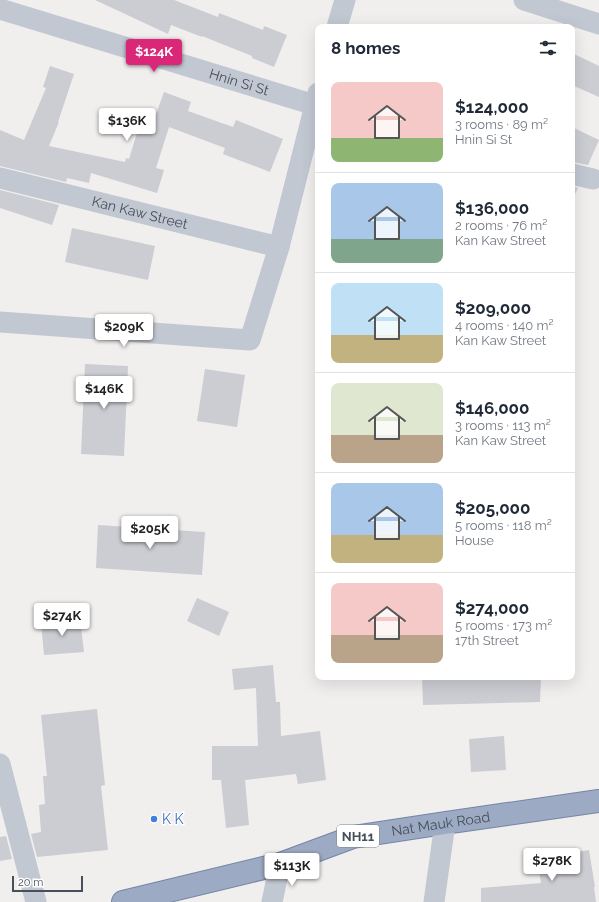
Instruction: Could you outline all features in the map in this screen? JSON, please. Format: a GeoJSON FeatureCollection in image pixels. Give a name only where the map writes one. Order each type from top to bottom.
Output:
{"type":"FeatureCollection","features":[{"type":"Feature","properties":{"kind":"highway","name":"Nat Mauk Road"},"geometry":{"type":"LineString","coordinates":[[123,902],[280,864],[353,837],[445,822],[599,801]]}},
{"type":"Feature","properties":{"kind":"street"},"geometry":{"type":"LineString","coordinates":[[338,24],[345,0]]}},
{"type":"Feature","properties":{"kind":"street"},"geometry":{"type":"LineString","coordinates":[[524,0],[599,24]]}},
{"type":"Feature","properties":{"kind":"street","name":"Hnin Si St"},"geometry":{"type":"LineString","coordinates":[[0,9],[315,100]]}},
{"type":"Feature","properties":{"kind":"street"},"geometry":{"type":"LineString","coordinates":[[0,322],[250,340],[279,247],[315,109]]}},
{"type":"Feature","properties":{"kind":"street"},"geometry":{"type":"LineString","coordinates":[[575,175],[593,179]]}},
{"type":"Feature","properties":{"kind":"street","name":"Kan Kaw Street"},"geometry":{"type":"LineString","coordinates":[[0,178],[279,247]]}},
{"type":"Feature","properties":{"kind":"street"},"geometry":{"type":"LineString","coordinates":[[0,764],[36,902]]}},
{"type":"Feature","properties":{"kind":"street"},"geometry":{"type":"LineString","coordinates":[[434,902],[445,822]]}},
{"type":"Feature","properties":{"kind":"street"},"geometry":{"type":"LineString","coordinates":[[272,902],[280,864]]}},
{"type":"Feature","properties":{"kind":"building"},"geometry":{"type":"Polygon","coordinates":[[[95,0],[174,0],[218,17],[219,13],[263,30],[264,26],[287,35],[274,67],[252,58],[252,56],[171,25],[168,34],[95,0]]]}},
{"type":"Feature","properties":{"kind":"building"},"geometry":{"type":"Polygon","coordinates":[[[575,54],[599,66],[599,97],[575,86],[575,54]]]}},
{"type":"Feature","properties":{"kind":"building"},"geometry":{"type":"Polygon","coordinates":[[[50,66],[74,74],[59,122],[49,146],[125,162],[126,158],[129,159],[143,113],[155,117],[164,92],[191,102],[188,111],[233,127],[236,120],[283,139],[270,172],[223,154],[225,148],[169,127],[156,168],[164,170],[157,193],[91,173],[89,183],[67,178],[66,182],[0,166],[0,130],[24,140],[46,88],[43,87],[50,66]]]}},
{"type":"Feature","properties":{"kind":"building"},"geometry":{"type":"Polygon","coordinates":[[[575,128],[599,140],[588,165],[575,163],[575,128]]]}},
{"type":"Feature","properties":{"kind":"building"},"geometry":{"type":"Polygon","coordinates":[[[575,187],[578,188],[575,194],[575,187]]]}},
{"type":"Feature","properties":{"kind":"building"},"geometry":{"type":"Polygon","coordinates":[[[0,190],[59,205],[52,225],[0,208],[0,190]]]}},
{"type":"Feature","properties":{"kind":"building"},"geometry":{"type":"Polygon","coordinates":[[[72,228],[155,246],[148,280],[65,262],[72,228]]]}},
{"type":"Feature","properties":{"kind":"building"},"geometry":{"type":"Polygon","coordinates":[[[85,364],[128,366],[124,456],[81,454],[85,364]]]}},
{"type":"Feature","properties":{"kind":"building"},"geometry":{"type":"Polygon","coordinates":[[[205,369],[245,375],[237,427],[197,421],[205,369]]]}},
{"type":"Feature","properties":{"kind":"building"},"geometry":{"type":"Polygon","coordinates":[[[98,525],[205,532],[202,575],[96,568],[98,525]]]}},
{"type":"Feature","properties":{"kind":"building"},"geometry":{"type":"Polygon","coordinates":[[[197,598],[229,612],[219,636],[187,621],[197,598]]]}},
{"type":"Feature","properties":{"kind":"building"},"geometry":{"type":"Polygon","coordinates":[[[80,618],[84,652],[44,655],[41,622],[80,618]]]}},
{"type":"Feature","properties":{"kind":"building"},"geometry":{"type":"Polygon","coordinates":[[[273,665],[276,702],[280,702],[281,736],[320,731],[326,780],[298,784],[296,774],[245,780],[249,825],[226,828],[221,780],[212,780],[212,746],[258,746],[256,688],[234,690],[232,669],[273,665]]]}},
{"type":"Feature","properties":{"kind":"building"},"geometry":{"type":"Polygon","coordinates":[[[422,680],[541,680],[540,702],[423,705],[422,680]]]}},
{"type":"Feature","properties":{"kind":"building"},"geometry":{"type":"Polygon","coordinates":[[[97,709],[105,785],[101,786],[108,850],[37,857],[31,834],[41,832],[39,805],[45,804],[43,776],[47,776],[41,715],[97,709]]]}},
{"type":"Feature","properties":{"kind":"building"},"geometry":{"type":"Polygon","coordinates":[[[504,736],[506,770],[471,772],[469,739],[504,736]]]}},
{"type":"Feature","properties":{"kind":"building"},"geometry":{"type":"Polygon","coordinates":[[[6,836],[12,859],[0,861],[0,837],[6,836]]]}},
{"type":"Feature","properties":{"kind":"building"},"geometry":{"type":"Polygon","coordinates":[[[589,850],[596,902],[481,902],[481,888],[541,883],[537,858],[589,850]]]}},
{"type":"Feature","properties":{"kind":"place","name":"K K"},"geometry":{"type":"Point","coordinates":[154,819]}}]}
